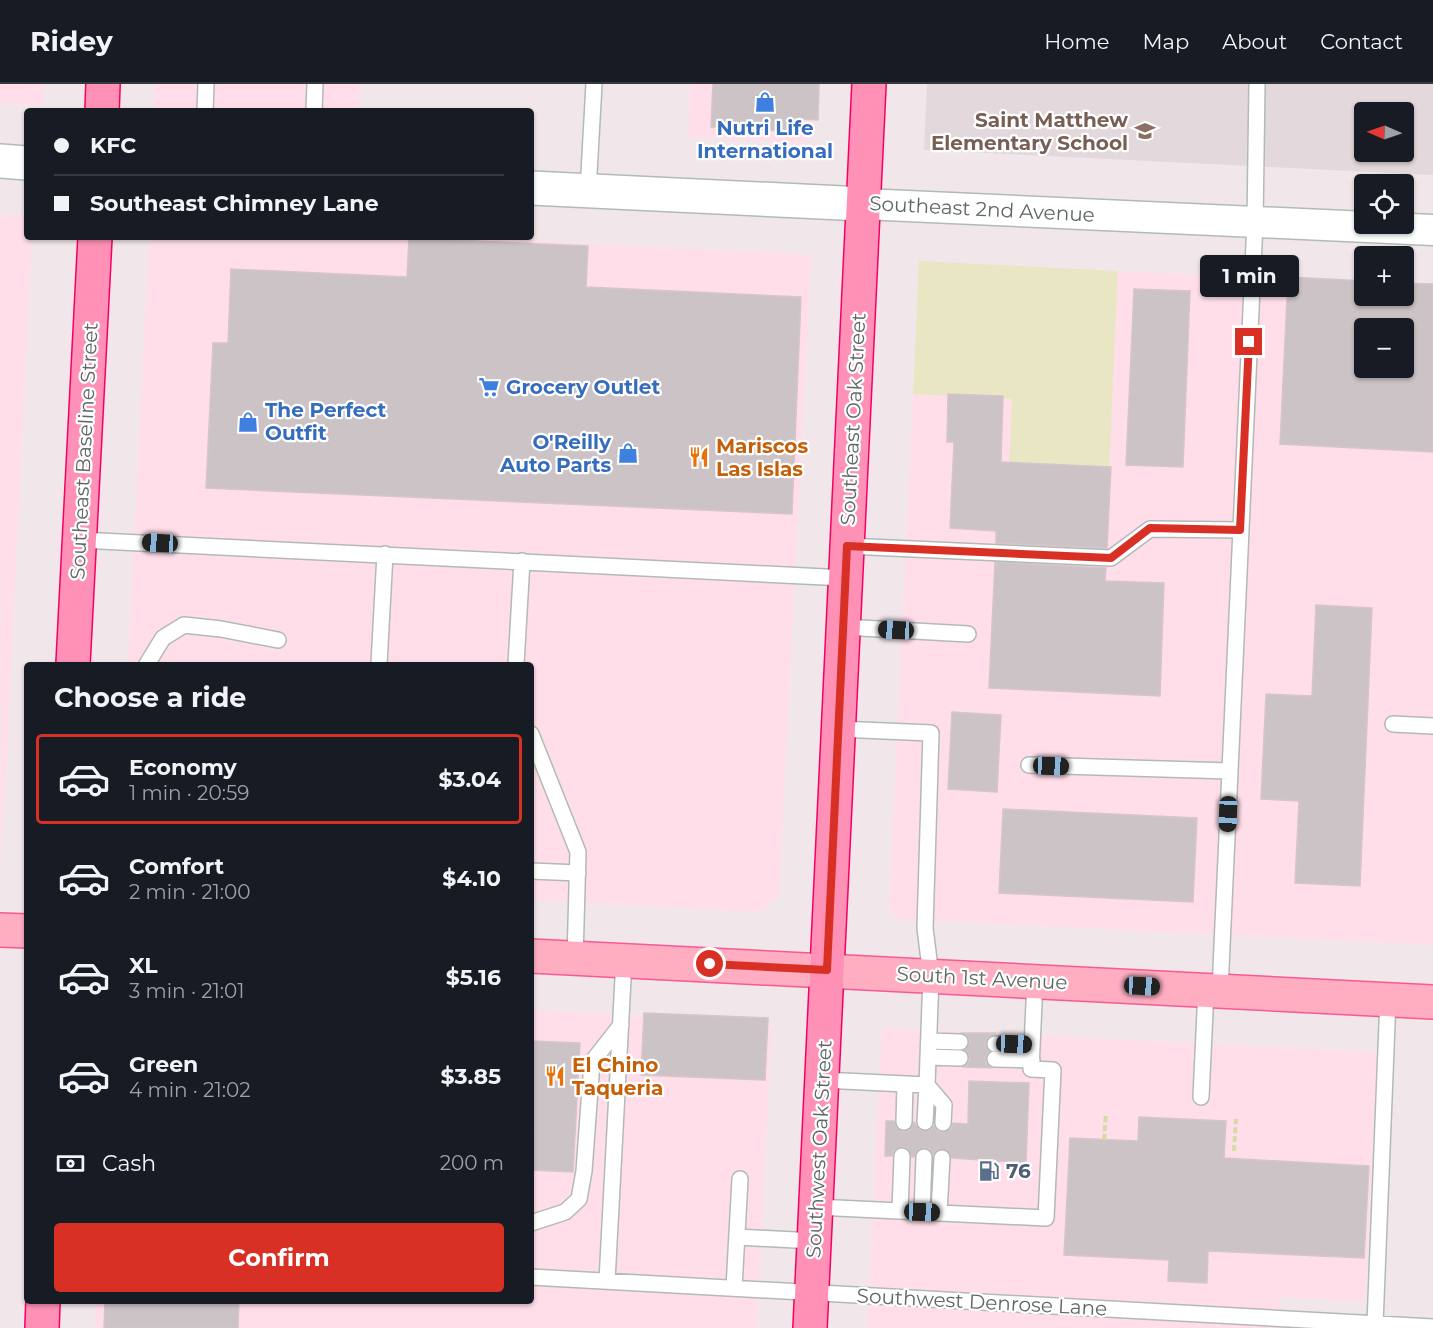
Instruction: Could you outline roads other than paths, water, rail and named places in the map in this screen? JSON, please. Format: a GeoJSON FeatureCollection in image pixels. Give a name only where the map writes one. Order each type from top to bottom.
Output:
{"type":"FeatureCollection","features":[{"type":"Feature","properties":{"kind":"highway"},"geometry":{"type":"LineString","coordinates":[[102,108],[103,84]]}},
{"type":"Feature","properties":{"kind":"highway","name":"Southeast Oak Street"},"geometry":{"type":"LineString","coordinates":[[827,970],[869,84]]}},
{"type":"Feature","properties":{"kind":"highway","name":"Southeast Baseline Street"},"geometry":{"type":"LineString","coordinates":[[73,662],[95,240]]}},
{"type":"Feature","properties":{"kind":"highway","name":"Southwest Oak Street"},"geometry":{"type":"LineString","coordinates":[[810,1328],[827,970]]}},
{"type":"Feature","properties":{"kind":"highway"},"geometry":{"type":"LineString","coordinates":[[42,1328],[43,1304]]}},
{"type":"Feature","properties":{"kind":"main road"},"geometry":{"type":"LineString","coordinates":[[0,930],[24,932]]}},
{"type":"Feature","properties":{"kind":"main road","name":"South 1st Avenue"},"geometry":{"type":"LineString","coordinates":[[534,956],[1433,1002]]}},
{"type":"Feature","properties":{"kind":"street"},"geometry":{"type":"LineString","coordinates":[[0,161],[24,162]]}},
{"type":"Feature","properties":{"kind":"street","name":"Southeast 2nd Avenue"},"geometry":{"type":"LineString","coordinates":[[534,188],[1433,230]]}},
{"type":"Feature","properties":{"kind":"lane"},"geometry":{"type":"LineString","coordinates":[[205,108],[206,84]]}},
{"type":"Feature","properties":{"kind":"lane"},"geometry":{"type":"LineString","coordinates":[[314,108],[315,84]]}},
{"type":"Feature","properties":{"kind":"lane"},"geometry":{"type":"LineString","coordinates":[[588,190],[594,84]]}},
{"type":"Feature","properties":{"kind":"lane"},"geometry":{"type":"LineString","coordinates":[[1201,1097],[1213,990],[1230,771],[1255,222],[1257,84]]}},
{"type":"Feature","properties":{"kind":"lane"},"geometry":{"type":"LineString","coordinates":[[847,546],[1111,558],[1150,528],[1240,530]]}},
{"type":"Feature","properties":{"kind":"lane"},"geometry":{"type":"LineString","coordinates":[[80,540],[845,578]]}},
{"type":"Feature","properties":{"kind":"lane"},"geometry":{"type":"LineString","coordinates":[[379,662],[385,554]]}},
{"type":"Feature","properties":{"kind":"lane"},"geometry":{"type":"LineString","coordinates":[[516,662],[522,561]]}},
{"type":"Feature","properties":{"kind":"lane"},"geometry":{"type":"LineString","coordinates":[[148,662],[163,638],[184,625],[221,629],[278,640]]}},
{"type":"Feature","properties":{"kind":"lane"},"geometry":{"type":"LineString","coordinates":[[843,627],[968,633]]}},
{"type":"Feature","properties":{"kind":"lane"},"geometry":{"type":"LineString","coordinates":[[1393,724],[1433,726]]}},
{"type":"Feature","properties":{"kind":"lane"},"geometry":{"type":"LineString","coordinates":[[838,729],[931,733],[925,928],[931,976],[925,1122]]}},
{"type":"Feature","properties":{"kind":"lane"},"geometry":{"type":"LineString","coordinates":[[534,741],[579,852],[575,958]]}},
{"type":"Feature","properties":{"kind":"lane"},"geometry":{"type":"LineString","coordinates":[[1029,765],[1230,771]]}},
{"type":"Feature","properties":{"kind":"lane"},"geometry":{"type":"LineString","coordinates":[[534,871],[578,873]]}},
{"type":"Feature","properties":{"kind":"lane"},"geometry":{"type":"LineString","coordinates":[[607,1281],[624,960]]}},
{"type":"Feature","properties":{"kind":"lane"},"geometry":{"type":"LineString","coordinates":[[816,1207],[1046,1218],[1053,1070],[1031,1069],[1035,981]]}},
{"type":"Feature","properties":{"kind":"lane"},"geometry":{"type":"LineString","coordinates":[[1375,1324],[1388,999]]}},
{"type":"Feature","properties":{"kind":"lane"},"geometry":{"type":"LineString","coordinates":[[534,1222],[565,1212],[579,1199],[584,1171],[592,1062],[621,1025]]}},
{"type":"Feature","properties":{"kind":"lane"},"geometry":{"type":"LineString","coordinates":[[929,1041],[960,1042]]}},
{"type":"Feature","properties":{"kind":"lane"},"geometry":{"type":"LineString","coordinates":[[995,1051],[1032,1053]]}},
{"type":"Feature","properties":{"kind":"lane"},"geometry":{"type":"LineString","coordinates":[[928,1057],[960,1058]]}},
{"type":"Feature","properties":{"kind":"lane"},"geometry":{"type":"LineString","coordinates":[[822,1080],[927,1085],[944,1105],[943,1123]]}},
{"type":"Feature","properties":{"kind":"lane"},"geometry":{"type":"LineString","coordinates":[[904,1122],[905,1084]]}},
{"type":"Feature","properties":{"kind":"lane"},"geometry":{"type":"LineString","coordinates":[[900,1210],[902,1156]]}},
{"type":"Feature","properties":{"kind":"lane"},"geometry":{"type":"LineString","coordinates":[[922,1212],[924,1157]]}},
{"type":"Feature","properties":{"kind":"lane"},"geometry":{"type":"LineString","coordinates":[[939,1212],[942,1158]]}},
{"type":"Feature","properties":{"kind":"lane"},"geometry":{"type":"LineString","coordinates":[[734,1288],[740,1179]]}},
{"type":"Feature","properties":{"kind":"lane"},"geometry":{"type":"LineString","coordinates":[[737,1237],[814,1241]]}},
{"type":"Feature","properties":{"kind":"lane","name":"Southwest Denrose Lane"},"geometry":{"type":"LineString","coordinates":[[534,1277],[1433,1327]]}},
{"type":"Feature","properties":{"kind":"place","name":"Nutri Life International"},"geometry":{"type":"Point","coordinates":[765,102]}},
{"type":"Feature","properties":{"kind":"place","name":"Saint Matthew Elementary School"},"geometry":{"type":"Point","coordinates":[1145,131]}},
{"type":"Feature","properties":{"kind":"place","name":"Grocery Outlet"},"geometry":{"type":"Point","coordinates":[489,387]}},
{"type":"Feature","properties":{"kind":"place","name":"The Perfect Outfit"},"geometry":{"type":"Point","coordinates":[248,422]}},
{"type":"Feature","properties":{"kind":"place","name":"O'Reilly Auto Parts"},"geometry":{"type":"Point","coordinates":[628,453]}},
{"type":"Feature","properties":{"kind":"place","name":"Mariscos Las Islas"},"geometry":{"type":"Point","coordinates":[699,457]}},
{"type":"Feature","properties":{"kind":"place","name":"El Chino Taqueria"},"geometry":{"type":"Point","coordinates":[555,1076]}},
{"type":"Feature","properties":{"kind":"place","name":"76"},"geometry":{"type":"Point","coordinates":[989,1171]}}]}
